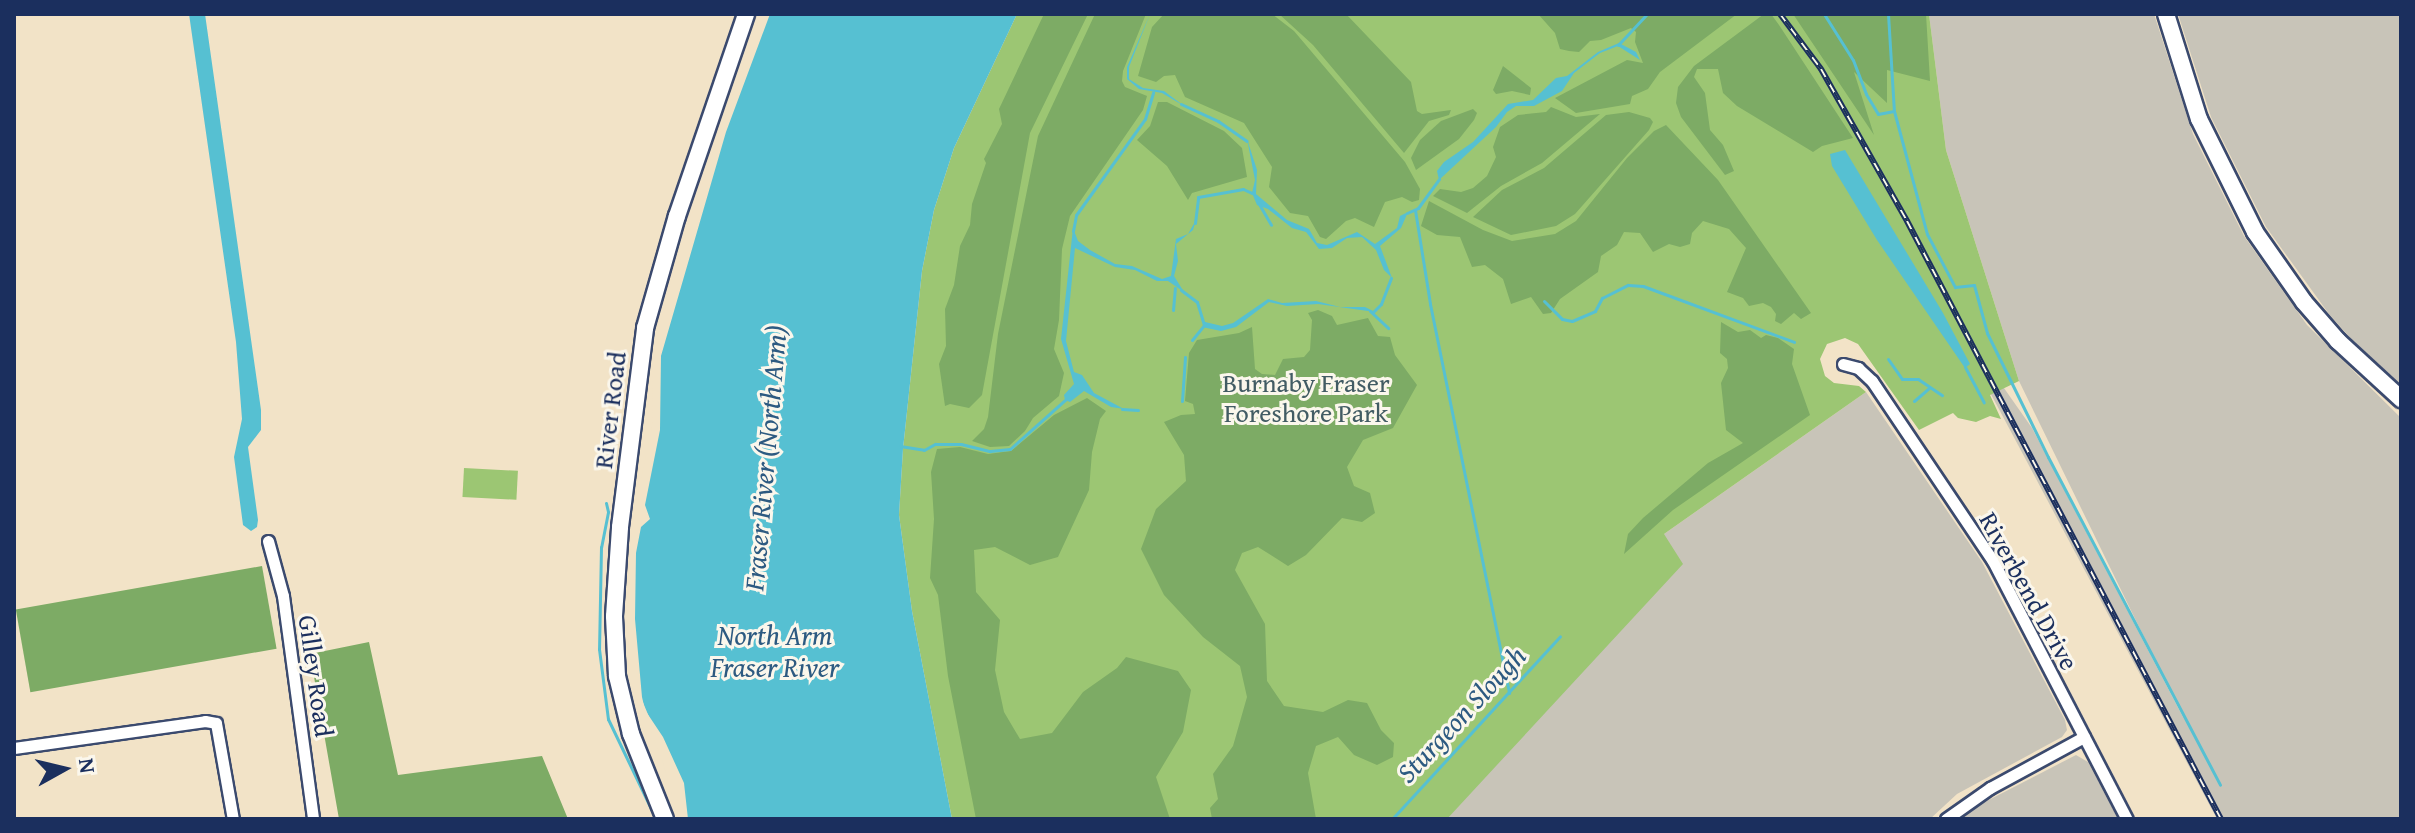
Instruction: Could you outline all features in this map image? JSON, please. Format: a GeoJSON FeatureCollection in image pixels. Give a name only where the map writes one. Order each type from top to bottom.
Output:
{"type":"FeatureCollection","features":[{"type":"Feature","properties":{"kind":"street","name":"River Road"},"geometry":{"type":"LineString","coordinates":[[665,819],[631,734],[617,676],[614,616],[620,527],[645,328],[677,216],[746,14]]}},
{"type":"Feature","properties":{"kind":"street"},"geometry":{"type":"LineString","coordinates":[[2166,14],[2199,119],[2255,232],[2304,302],[2338,341],[2401,399]]}},
{"type":"Feature","properties":{"kind":"street","name":"Riverbend Drive"},"geometry":{"type":"LineString","coordinates":[[1843,364],[1858,368],[1872,381],[1993,561],[2127,819]]}},
{"type":"Feature","properties":{"kind":"street","name":"Gilley Road"},"geometry":{"type":"LineString","coordinates":[[268,541],[283,596],[313,819]]}},
{"type":"Feature","properties":{"kind":"street"},"geometry":{"type":"LineString","coordinates":[[14,748],[205,721],[216,723],[233,819]]}},
{"type":"Feature","properties":{"kind":"street"},"geometry":{"type":"LineString","coordinates":[[1946,819],[1990,788],[2084,737]]}},
{"type":"Feature","properties":{"kind":"shaded area"},"geometry":{"type":"Polygon","coordinates":[[[1929,14],[2154,14],[2193,134],[2244,236],[2307,325],[2401,418],[2401,819],[2217,819],[1827,86],[1992,371],[2032,428],[2185,721],[2019,381],[1946,150],[1929,14]]]}},
{"type":"Feature","properties":{"kind":"shaded area"},"geometry":{"type":"Polygon","coordinates":[[[2178,14],[2401,14],[2401,384],[2353,341],[2329,314],[2266,227],[2211,117],[2178,14]]]}},
{"type":"Feature","properties":{"kind":"shaded area"},"geometry":{"type":"Polygon","coordinates":[[[1866,392],[1982,562],[2065,720],[2067,730],[2062,737],[1957,794],[1930,819],[1447,819],[1664,534],[1866,392]]]}},
{"type":"Feature","properties":{"kind":"shaded area"},"geometry":{"type":"Polygon","coordinates":[[[2076,755],[2088,762],[2118,819],[1960,819],[1977,806],[2076,755]]]}},
{"type":"Feature","properties":{"kind":"green space","name":"Burnaby Fraser Foreshore Park"},"geometry":{"type":"Polygon","coordinates":[[[1017,14],[1929,14],[1946,150],[2019,381],[1990,395],[2001,419],[1990,416],[1976,422],[1958,418],[1953,413],[1919,430],[1858,344],[1845,338],[1827,344],[1820,359],[1825,376],[1834,383],[1859,386],[1866,392],[1664,534],[1683,564],[1447,819],[952,819],[912,611],[899,515],[903,449],[922,271],[934,210],[954,148],[1017,14]]]}},
{"type":"Feature","properties":{"kind":"green space"},"geometry":{"type":"Polygon","coordinates":[[[1044,14],[1088,14],[1030,133],[982,395],[969,408],[950,404],[945,406],[939,364],[946,346],[945,309],[954,285],[960,246],[970,225],[972,204],[986,163],[984,159],[1002,124],[999,109],[1044,14]]]}},
{"type":"Feature","properties":{"kind":"green space"},"geometry":{"type":"Polygon","coordinates":[[[1095,14],[1146,14],[1123,71],[1122,81],[1125,87],[1147,96],[1143,110],[1070,216],[1062,249],[1059,320],[1054,349],[1064,373],[1059,396],[1033,418],[1009,446],[990,447],[972,441],[984,429],[988,417],[998,334],[1038,136],[1095,14]]]}},
{"type":"Feature","properties":{"kind":"green space"},"geometry":{"type":"Polygon","coordinates":[[[1164,14],[1272,14],[1294,31],[1405,162],[1420,189],[1419,200],[1412,202],[1402,197],[1385,202],[1374,227],[1355,218],[1346,221],[1326,239],[1320,237],[1308,216],[1290,213],[1269,187],[1272,167],[1244,123],[1185,97],[1175,75],[1164,76],[1156,82],[1138,76],[1152,27],[1164,14]]]}},
{"type":"Feature","properties":{"kind":"green space"},"geometry":{"type":"Polygon","coordinates":[[[1279,14],[1346,14],[1411,82],[1417,111],[1422,114],[1451,110],[1449,115],[1429,121],[1404,153],[1313,45],[1279,14]]]}},
{"type":"Feature","properties":{"kind":"green space"},"geometry":{"type":"Polygon","coordinates":[[[1538,14],[1737,14],[1660,72],[1648,89],[1632,96],[1630,104],[1576,113],[1555,98],[1627,60],[1643,63],[1635,42],[1636,32],[1631,28],[1590,41],[1579,52],[1569,51],[1560,49],[1555,33],[1538,14]]]}},
{"type":"Feature","properties":{"kind":"green space"},"geometry":{"type":"Polygon","coordinates":[[[1764,14],[1771,14],[1779,25],[1853,138],[1822,146],[1813,152],[1737,106],[1723,93],[1718,69],[1697,69],[1694,77],[1705,93],[1710,130],[1723,145],[1734,171],[1725,175],[1681,117],[1676,103],[1678,87],[1694,66],[1764,14]]]}},
{"type":"Feature","properties":{"kind":"green space"},"geometry":{"type":"Polygon","coordinates":[[[1793,14],[1926,14],[1930,81],[1887,70],[1887,103],[1854,72],[1874,135],[1793,14]]]}},
{"type":"Feature","properties":{"kind":"green space"},"geometry":{"type":"Polygon","coordinates":[[[1503,66],[1531,88],[1530,95],[1512,91],[1496,94],[1493,90],[1503,66]]]}},
{"type":"Feature","properties":{"kind":"green space"},"geometry":{"type":"Polygon","coordinates":[[[1158,102],[1167,102],[1224,131],[1242,148],[1247,177],[1192,193],[1188,200],[1167,166],[1137,140],[1150,126],[1158,102]]]}},
{"type":"Feature","properties":{"kind":"green space"},"geometry":{"type":"Polygon","coordinates":[[[1551,107],[1576,117],[1600,114],[1542,163],[1501,186],[1467,213],[1433,196],[1440,189],[1461,192],[1473,188],[1487,176],[1496,157],[1493,147],[1500,127],[1518,115],[1546,112],[1551,107]]]}},
{"type":"Feature","properties":{"kind":"green space"},"geometry":{"type":"Polygon","coordinates":[[[1473,109],[1477,113],[1474,120],[1459,139],[1416,170],[1411,158],[1420,140],[1441,121],[1473,109]]]}},
{"type":"Feature","properties":{"kind":"green space"},"geometry":{"type":"Polygon","coordinates":[[[1629,112],[1650,118],[1653,122],[1649,130],[1575,214],[1556,226],[1511,235],[1473,217],[1502,190],[1544,168],[1606,115],[1629,112]]]}},
{"type":"Feature","properties":{"kind":"green space"},"geometry":{"type":"Polygon","coordinates":[[[1666,125],[1718,180],[1811,313],[1801,319],[1794,313],[1781,324],[1775,321],[1776,314],[1771,307],[1763,303],[1749,306],[1743,298],[1727,292],[1746,248],[1729,229],[1703,221],[1692,233],[1690,244],[1680,247],[1669,244],[1653,252],[1640,233],[1624,232],[1617,245],[1601,256],[1598,272],[1560,299],[1551,313],[1543,314],[1531,297],[1511,304],[1503,279],[1485,265],[1472,267],[1460,237],[1437,235],[1421,226],[1429,201],[1483,230],[1512,241],[1555,234],[1576,221],[1627,158],[1654,131],[1666,125]]]}},
{"type":"Feature","properties":{"kind":"green space"},"geometry":{"type":"Polygon","coordinates":[[[1318,310],[1332,316],[1337,325],[1368,318],[1378,336],[1390,337],[1395,355],[1417,385],[1393,428],[1363,440],[1347,467],[1354,486],[1370,493],[1375,513],[1362,522],[1342,518],[1306,555],[1288,566],[1258,547],[1242,553],[1235,570],[1265,624],[1267,681],[1284,706],[1323,712],[1348,700],[1367,703],[1381,730],[1394,743],[1393,757],[1377,765],[1354,755],[1338,737],[1316,746],[1308,773],[1316,819],[1212,819],[1210,808],[1218,799],[1213,774],[1233,746],[1247,697],[1240,666],[1203,637],[1164,595],[1141,549],[1156,509],[1186,481],[1184,455],[1164,422],[1181,415],[1195,414],[1193,404],[1185,401],[1189,353],[1197,340],[1239,333],[1252,327],[1255,369],[1262,374],[1275,375],[1283,359],[1304,357],[1310,350],[1312,320],[1308,313],[1318,310]]]}},
{"type":"Feature","properties":{"kind":"green space"},"geometry":{"type":"Polygon","coordinates":[[[1721,322],[1738,332],[1750,330],[1761,338],[1766,335],[1778,338],[1794,349],[1792,364],[1810,415],[1673,510],[1624,554],[1628,534],[1643,518],[1708,463],[1743,443],[1726,430],[1721,383],[1728,368],[1727,359],[1720,353],[1721,322]]]}},
{"type":"Feature","properties":{"kind":"green space"},"geometry":{"type":"Polygon","coordinates":[[[1087,398],[1106,411],[1100,419],[1092,452],[1089,490],[1058,557],[1030,565],[995,547],[974,550],[976,592],[1000,620],[995,670],[1004,712],[1020,739],[1052,733],[1083,692],[1117,668],[1126,657],[1178,671],[1191,690],[1183,732],[1156,777],[1170,819],[976,819],[948,676],[938,595],[930,578],[934,519],[931,472],[937,449],[960,447],[988,454],[1011,451],[1054,415],[1087,398]]]}},
{"type":"Feature","properties":{"kind":"green space"},"geometry":{"type":"Polygon","coordinates":[[[464,468],[518,471],[516,500],[462,497],[464,468]]]}},
{"type":"Feature","properties":{"kind":"green space"},"geometry":{"type":"Polygon","coordinates":[[[262,566],[277,649],[30,692],[16,609],[262,566]]]}},
{"type":"Feature","properties":{"kind":"green space"},"geometry":{"type":"Polygon","coordinates":[[[369,642],[398,775],[542,756],[568,819],[339,819],[310,654],[369,642]]]}},
{"type":"Feature","properties":{"kind":"water"},"geometry":{"type":"Polygon","coordinates":[[[189,14],[205,14],[261,410],[261,430],[248,447],[258,520],[257,527],[251,531],[243,525],[234,457],[242,419],[236,342],[189,14]]]}},
{"type":"Feature","properties":{"kind":"water","name":"North Arm Fraser River"},"geometry":{"type":"Polygon","coordinates":[[[763,14],[1017,14],[954,148],[934,210],[922,271],[903,449],[899,515],[912,611],[952,819],[683,819],[665,755],[634,681],[630,595],[638,512],[656,428],[657,358],[676,271],[763,14]]]}},
{"type":"Feature","properties":{"kind":"water"},"geometry":{"type":"Polygon","coordinates":[[[1150,14],[1129,67],[1129,79],[1143,88],[1164,91],[1184,106],[1162,93],[1139,89],[1127,79],[1127,67],[1150,14]]]}},
{"type":"Feature","properties":{"kind":"water"},"geometry":{"type":"Polygon","coordinates":[[[1619,43],[1636,52],[1640,60],[1618,46],[1600,53],[1574,73],[1562,91],[1534,106],[1516,106],[1507,112],[1496,127],[1439,180],[1437,171],[1444,162],[1473,142],[1508,104],[1533,100],[1556,78],[1567,76],[1598,52],[1619,43]]]}},
{"type":"Feature","properties":{"kind":"water"},"geometry":{"type":"Polygon","coordinates":[[[1247,139],[1257,170],[1256,194],[1287,220],[1309,229],[1317,243],[1327,245],[1357,232],[1375,244],[1397,228],[1400,216],[1408,212],[1401,228],[1380,246],[1392,278],[1384,270],[1376,250],[1362,237],[1347,238],[1332,248],[1319,249],[1306,232],[1292,228],[1268,209],[1257,205],[1252,193],[1255,180],[1247,139]]]}},
{"type":"Feature","properties":{"kind":"water"},"geometry":{"type":"Polygon","coordinates":[[[1845,150],[1943,313],[1970,364],[1965,368],[1877,240],[1832,166],[1830,154],[1845,150]]]}},
{"type":"Feature","properties":{"kind":"water"},"geometry":{"type":"Polygon","coordinates":[[[1196,220],[1193,230],[1176,244],[1178,261],[1174,276],[1184,292],[1168,281],[1157,281],[1135,270],[1115,267],[1075,248],[1066,341],[1074,372],[1082,375],[1094,393],[1124,409],[1111,407],[1084,391],[1070,402],[1065,400],[1064,395],[1074,384],[1061,339],[1073,228],[1078,241],[1090,250],[1115,264],[1132,266],[1162,279],[1171,276],[1176,239],[1188,234],[1196,220]]]}},
{"type":"Feature","properties":{"kind":"water"},"geometry":{"type":"Polygon","coordinates":[[[1268,299],[1282,303],[1316,301],[1340,307],[1365,307],[1375,312],[1318,304],[1287,306],[1269,302],[1236,327],[1221,331],[1202,327],[1205,322],[1222,326],[1233,323],[1268,299]]]}},
{"type":"Feature","properties":{"kind":"pier"},"geometry":{"type":"Polygon","coordinates":[[[761,14],[770,14],[726,132],[661,356],[660,430],[645,505],[650,519],[641,527],[636,553],[635,619],[642,697],[645,710],[663,737],[684,783],[688,819],[679,819],[661,756],[630,682],[626,595],[634,512],[652,427],[653,357],[672,270],[761,14]]]}},
{"type":"Feature","properties":{"kind":"waterway"},"geometry":{"type":"LineString","coordinates":[[1618,45],[1647,14]]}},
{"type":"Feature","properties":{"kind":"waterway"},"geometry":{"type":"LineString","coordinates":[[1824,14],[1853,60],[1866,94],[1878,114],[1894,111]]}},
{"type":"Feature","properties":{"kind":"waterway"},"geometry":{"type":"LineString","coordinates":[[1888,14],[1894,111],[1927,234],[1955,287],[1974,285],[1987,333],[2048,457],[2220,785]]}},
{"type":"Feature","properties":{"kind":"waterway"},"geometry":{"type":"LineString","coordinates":[[1073,231],[1076,215],[1145,119],[1153,92]]}},
{"type":"Feature","properties":{"kind":"waterway"},"geometry":{"type":"LineString","coordinates":[[1181,104],[1218,121],[1247,141]]}},
{"type":"Feature","properties":{"kind":"waterway"},"geometry":{"type":"LineString","coordinates":[[1407,213],[1418,208],[1439,179]]}},
{"type":"Feature","properties":{"kind":"waterway"},"geometry":{"type":"LineString","coordinates":[[1195,223],[1198,197],[1243,189],[1252,193]]}},
{"type":"Feature","properties":{"kind":"waterway"},"geometry":{"type":"LineString","coordinates":[[1259,204],[1271,225]]}},
{"type":"Feature","properties":{"kind":"waterway"},"geometry":{"type":"LineString","coordinates":[[1415,210],[1430,304],[1509,693]]}},
{"type":"Feature","properties":{"kind":"waterway"},"geometry":{"type":"LineString","coordinates":[[1373,312],[1381,304],[1391,278]]}},
{"type":"Feature","properties":{"kind":"waterway"},"geometry":{"type":"LineString","coordinates":[[1544,301],[1562,319],[1572,321],[1595,311],[1602,298],[1628,285],[1643,286],[1794,342]]}},
{"type":"Feature","properties":{"kind":"waterway"},"geometry":{"type":"LineString","coordinates":[[1173,310],[1175,288]]}},
{"type":"Feature","properties":{"kind":"waterway"},"geometry":{"type":"LineString","coordinates":[[1181,290],[1197,302],[1204,325]]}},
{"type":"Feature","properties":{"kind":"waterway"},"geometry":{"type":"LineString","coordinates":[[1370,311],[1388,328]]}},
{"type":"Feature","properties":{"kind":"waterway"},"geometry":{"type":"LineString","coordinates":[[1192,340],[1205,324]]}},
{"type":"Feature","properties":{"kind":"waterway"},"geometry":{"type":"LineString","coordinates":[[1182,401],[1185,357]]}},
{"type":"Feature","properties":{"kind":"waterway"},"geometry":{"type":"LineString","coordinates":[[1888,359],[1902,379],[1918,379],[1942,395]]}},
{"type":"Feature","properties":{"kind":"waterway"},"geometry":{"type":"LineString","coordinates":[[1965,367],[1984,402]]}},
{"type":"Feature","properties":{"kind":"waterway"},"geometry":{"type":"LineString","coordinates":[[1914,401],[1929,388]]}},
{"type":"Feature","properties":{"kind":"waterway"},"geometry":{"type":"LineString","coordinates":[[900,446],[924,450],[935,444],[961,444],[990,451],[1010,449],[1066,399]]}},
{"type":"Feature","properties":{"kind":"waterway"},"geometry":{"type":"LineString","coordinates":[[1122,409],[1138,410]]}},
{"type":"Feature","properties":{"kind":"waterway"},"geometry":{"type":"LineString","coordinates":[[606,503],[608,512],[601,547],[599,649],[608,719],[656,819]]}},
{"type":"Feature","properties":{"kind":"waterway","name":"Sturgeon Slough"},"geometry":{"type":"LineString","coordinates":[[1392,819],[1560,636]]}},
{"type":"Feature","properties":{"kind":"railway"},"geometry":{"type":"LineString","coordinates":[[1780,14],[1821,69],[1907,221],[2221,819]]}},
{"type":"Feature","properties":{"kind":"water label","name":"Fraser River (North Arm)"},"geometry":{"type":"Point","coordinates":[765,458]}}]}
